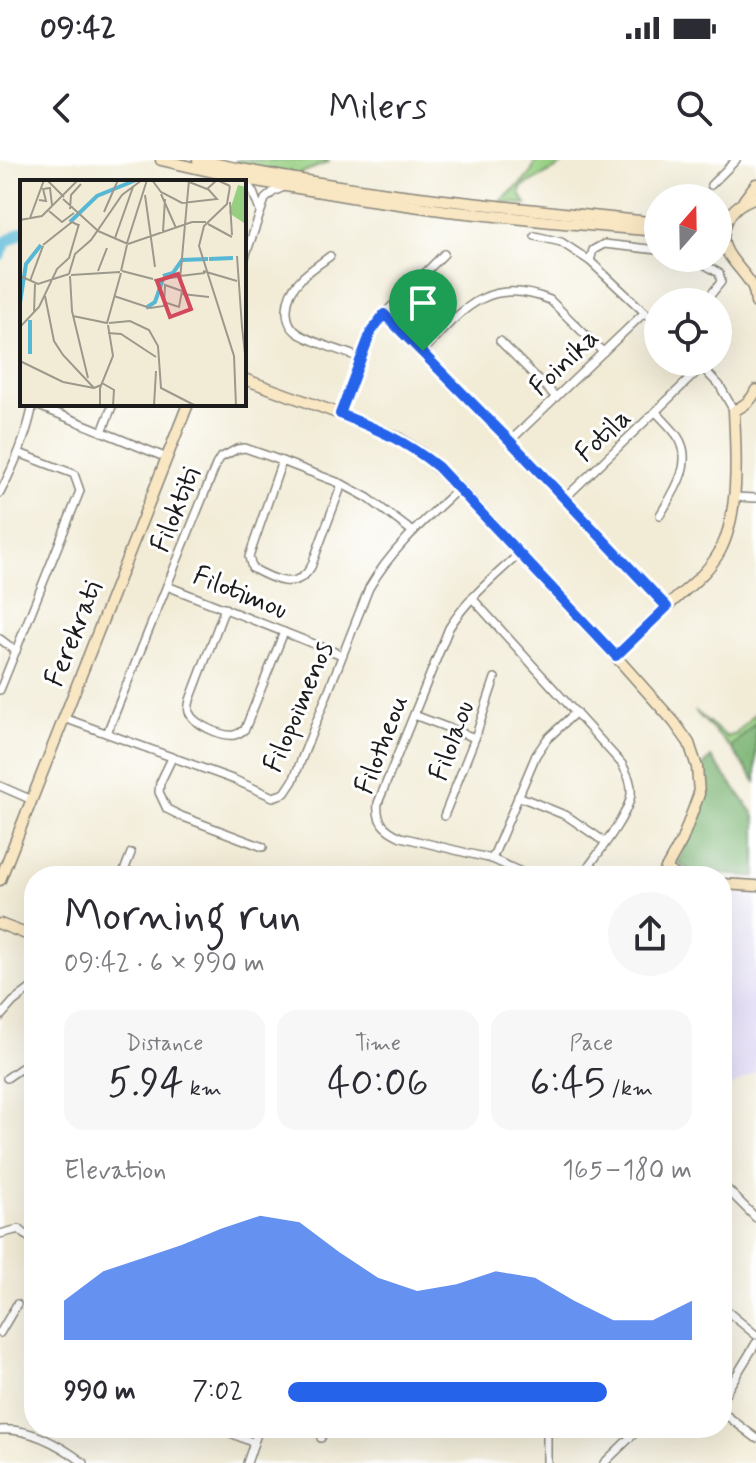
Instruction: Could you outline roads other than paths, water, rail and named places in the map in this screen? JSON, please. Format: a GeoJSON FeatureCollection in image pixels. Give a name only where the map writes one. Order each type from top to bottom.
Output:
{"type":"FeatureCollection","features":[{"type":"Feature","properties":{"kind":"main road"},"geometry":{"type":"LineString","coordinates":[[161,160],[242,174],[398,189],[644,221]]}},
{"type":"Feature","properties":{"kind":"main road"},"geometry":{"type":"LineString","coordinates":[[198,160],[286,186],[448,211],[644,230]]}},
{"type":"Feature","properties":{"kind":"main road"},"geometry":{"type":"LineString","coordinates":[[732,211],[756,184]]}},
{"type":"Feature","properties":{"kind":"main road"},"geometry":{"type":"LineString","coordinates":[[743,202],[756,197]]}},
{"type":"Feature","properties":{"kind":"main road"},"geometry":{"type":"LineString","coordinates":[[732,261],[752,284],[756,303]]}},
{"type":"Feature","properties":{"kind":"main road"},"geometry":{"type":"LineString","coordinates":[[737,267],[756,276]]}},
{"type":"Feature","properties":{"kind":"main road"},"geometry":{"type":"LineString","coordinates":[[246,380],[398,438],[421,453],[459,488],[674,722],[689,743],[697,767],[699,794],[682,840],[667,866]]}},
{"type":"Feature","properties":{"kind":"main road"},"geometry":{"type":"LineString","coordinates":[[616,656],[705,572],[720,551],[729,528],[733,497],[734,411],[748,403],[756,390]]}},
{"type":"Feature","properties":{"kind":"main road","name":"Ferekrati"},"geometry":{"type":"LineString","coordinates":[[0,880],[187,406]]}},
{"type":"Feature","properties":{"kind":"main road"},"geometry":{"type":"LineString","coordinates":[[732,885],[756,886]]}},
{"type":"Feature","properties":{"kind":"main road"},"geometry":{"type":"LineString","coordinates":[[0,924],[24,933]]}},
{"type":"Feature","properties":{"kind":"street"},"geometry":{"type":"LineString","coordinates":[[712,184],[736,160]]}},
{"type":"Feature","properties":{"kind":"street"},"geometry":{"type":"LineString","coordinates":[[242,174],[246,180]]}},
{"type":"Feature","properties":{"kind":"street"},"geometry":{"type":"LineString","coordinates":[[246,181],[260,211]]}},
{"type":"Feature","properties":{"kind":"street"},"geometry":{"type":"LineString","coordinates":[[246,254],[265,199],[286,186]]}},
{"type":"Feature","properties":{"kind":"street"},"geometry":{"type":"LineString","coordinates":[[535,236],[561,242],[590,261],[644,311]]}},
{"type":"Feature","properties":{"kind":"street"},"geometry":{"type":"LineString","coordinates":[[590,261],[593,250],[604,244],[644,248]]}},
{"type":"Feature","properties":{"kind":"street"},"geometry":{"type":"LineString","coordinates":[[340,414],[371,332],[384,314],[444,254]]}},
{"type":"Feature","properties":{"kind":"street"},"geometry":{"type":"LineString","coordinates":[[330,256],[294,288],[286,317],[299,334],[360,358]]}},
{"type":"Feature","properties":{"kind":"street"},"geometry":{"type":"LineString","coordinates":[[423,351],[462,310],[499,292],[515,291],[550,300],[603,352]]}},
{"type":"Feature","properties":{"kind":"street","name":"Foinika"},"geometry":{"type":"LineString","coordinates":[[510,441],[644,313]]}},
{"type":"Feature","properties":{"kind":"street"},"geometry":{"type":"LineString","coordinates":[[384,314],[667,607]]}},
{"type":"Feature","properties":{"kind":"street"},"geometry":{"type":"LineString","coordinates":[[500,341],[556,397]]}},
{"type":"Feature","properties":{"kind":"street","name":"Fotila"},"geometry":{"type":"LineString","coordinates":[[565,498],[690,376]]}},
{"type":"Feature","properties":{"kind":"street"},"geometry":{"type":"LineString","coordinates":[[710,376],[734,411]]}},
{"type":"Feature","properties":{"kind":"street"},"geometry":{"type":"LineString","coordinates":[[0,493],[28,431],[34,406]]}},
{"type":"Feature","properties":{"kind":"street"},"geometry":{"type":"LineString","coordinates":[[39,406],[167,458]]}},
{"type":"Feature","properties":{"kind":"street"},"geometry":{"type":"LineString","coordinates":[[102,432],[112,406]]}},
{"type":"Feature","properties":{"kind":"street"},"geometry":{"type":"LineString","coordinates":[[656,412],[680,439],[684,456],[682,477],[660,515]]}},
{"type":"Feature","properties":{"kind":"street","name":"Filoktiti"},"geometry":{"type":"LineString","coordinates":[[107,733],[216,465],[227,453],[245,448],[342,484],[368,498],[413,532]]}},
{"type":"Feature","properties":{"kind":"street"},"geometry":{"type":"LineString","coordinates":[[0,690],[80,491],[74,474],[19,453]]}},
{"type":"Feature","properties":{"kind":"street"},"geometry":{"type":"LineString","coordinates":[[282,461],[249,557],[252,568],[285,582],[306,576],[342,484]]}},
{"type":"Feature","properties":{"kind":"street","name":"Filopoimenos"},"geometry":{"type":"LineString","coordinates":[[64,718],[273,797],[285,793],[293,781],[369,588],[389,558],[459,488]]}},
{"type":"Feature","properties":{"kind":"street"},"geometry":{"type":"LineString","coordinates":[[733,497],[756,498]]}},
{"type":"Feature","properties":{"kind":"street","name":"Filotheou"},"geometry":{"type":"LineString","coordinates":[[508,866],[492,859],[389,832],[378,817],[378,803],[449,628],[472,598],[519,554]]}},
{"type":"Feature","properties":{"kind":"street","name":"Filotimou"},"geometry":{"type":"LineString","coordinates":[[167,586],[342,655]]}},
{"type":"Feature","properties":{"kind":"street"},"geometry":{"type":"LineString","coordinates":[[472,598],[622,764],[630,781],[631,795],[626,811],[589,866]]}},
{"type":"Feature","properties":{"kind":"street"},"geometry":{"type":"LineString","coordinates":[[225,608],[188,710],[203,726],[226,735],[234,735],[245,729],[284,632]]}},
{"type":"Feature","properties":{"kind":"street"},"geometry":{"type":"LineString","coordinates":[[0,639],[16,651]]}},
{"type":"Feature","properties":{"kind":"street","name":"Filolaou"},"geometry":{"type":"LineString","coordinates":[[444,816],[495,678]]}},
{"type":"Feature","properties":{"kind":"street"},"geometry":{"type":"LineString","coordinates":[[492,859],[536,755],[547,739],[576,712]]}},
{"type":"Feature","properties":{"kind":"street"},"geometry":{"type":"LineString","coordinates":[[414,715],[475,738]]}},
{"type":"Feature","properties":{"kind":"street"},"geometry":{"type":"LineString","coordinates":[[172,758],[159,792],[167,809],[263,847]]}},
{"type":"Feature","properties":{"kind":"street"},"geometry":{"type":"LineString","coordinates":[[0,786],[32,800]]}},
{"type":"Feature","properties":{"kind":"street"},"geometry":{"type":"LineString","coordinates":[[518,796],[567,816],[605,842]]}},
{"type":"Feature","properties":{"kind":"street"},"geometry":{"type":"LineString","coordinates":[[126,866],[131,853]]}},
{"type":"Feature","properties":{"kind":"street"},"geometry":{"type":"LineString","coordinates":[[0,1017],[24,994]]}},
{"type":"Feature","properties":{"kind":"street"},"geometry":{"type":"LineString","coordinates":[[7,1078],[24,1066]]}},
{"type":"Feature","properties":{"kind":"street"},"geometry":{"type":"LineString","coordinates":[[732,1193],[754,1213]]}},
{"type":"Feature","properties":{"kind":"street"},"geometry":{"type":"LineString","coordinates":[[0,1234],[19,1229],[24,1233]]}},
{"type":"Feature","properties":{"kind":"street"},"geometry":{"type":"LineString","coordinates":[[0,1333],[17,1304]]}},
{"type":"Feature","properties":{"kind":"street"},"geometry":{"type":"LineString","coordinates":[[732,1315],[756,1335]]}},
{"type":"Feature","properties":{"kind":"street"},"geometry":{"type":"LineString","coordinates":[[732,1383],[756,1343]]}},
{"type":"Feature","properties":{"kind":"street"},"geometry":{"type":"LineString","coordinates":[[732,1420],[756,1438]]}},
{"type":"Feature","properties":{"kind":"street"},"geometry":{"type":"LineString","coordinates":[[0,1430],[24,1431]]}},
{"type":"Feature","properties":{"kind":"street"},"geometry":{"type":"LineString","coordinates":[[42,1438],[84,1463]]}},
{"type":"Feature","properties":{"kind":"street"},"geometry":{"type":"LineString","coordinates":[[242,1438],[254,1443]]}},
{"type":"Feature","properties":{"kind":"street"},"geometry":{"type":"LineString","coordinates":[[247,1463],[256,1438]]}},
{"type":"Feature","properties":{"kind":"street"},"geometry":{"type":"LineString","coordinates":[[547,1438],[547,1463]]}},
{"type":"Feature","properties":{"kind":"street"},"geometry":{"type":"LineString","coordinates":[[604,1463],[629,1438]]}},
{"type":"Feature","properties":{"kind":"waterway"},"geometry":{"type":"LineString","coordinates":[[0,255],[6,242],[20,233]]}}]}
